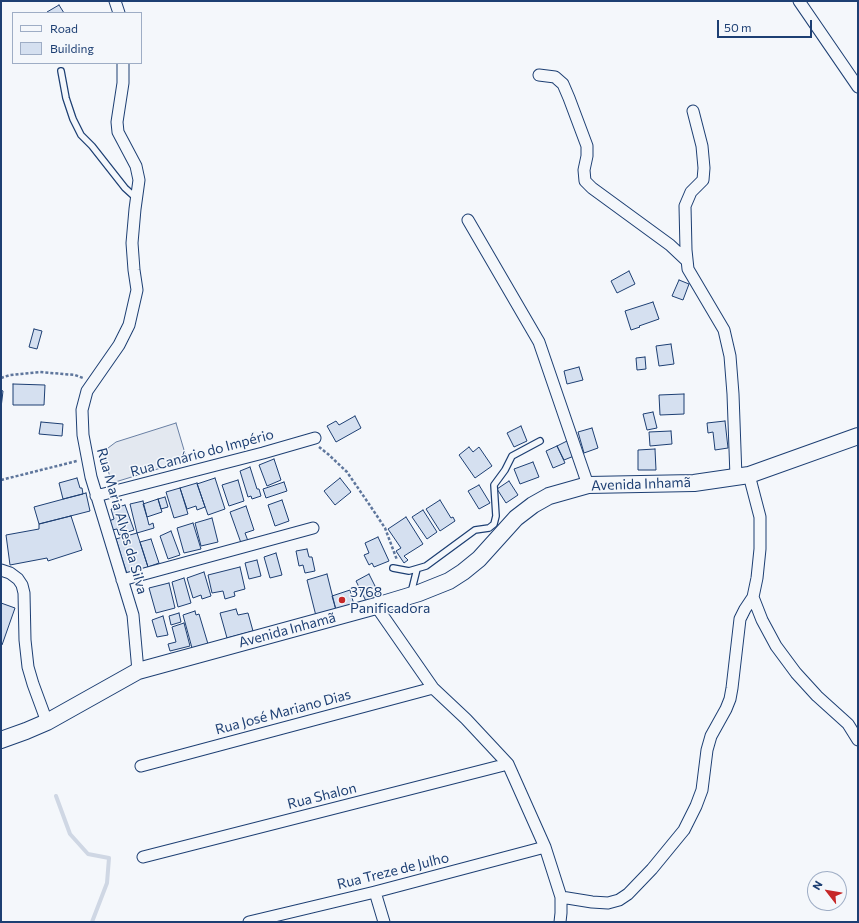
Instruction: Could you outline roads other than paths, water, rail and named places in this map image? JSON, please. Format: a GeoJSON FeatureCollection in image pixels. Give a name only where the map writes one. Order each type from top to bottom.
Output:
{"type":"FeatureCollection","features":[{"type":"Feature","properties":{"kind":"street"},"geometry":{"type":"LineString","coordinates":[[115,1],[119,12]]}},
{"type":"Feature","properties":{"kind":"street"},"geometry":{"type":"LineString","coordinates":[[799,1],[858,87]]}},
{"type":"Feature","properties":{"kind":"street","name":"Rua Maria Alves da Silva"},"geometry":{"type":"LineString","coordinates":[[123,64],[123,83],[117,122],[118,132],[136,166],[139,180],[132,243],[137,290],[129,325],[119,346],[87,391],[82,410],[83,435],[96,496],[133,615],[138,671]]}},
{"type":"Feature","properties":{"kind":"street"},"geometry":{"type":"LineString","coordinates":[[539,75],[555,77],[563,84],[586,146],[587,156],[584,170],[585,181],[592,188],[670,246],[687,261]]}},
{"type":"Feature","properties":{"kind":"street"},"geometry":{"type":"LineString","coordinates":[[561,897],[608,903],[619,900],[628,894],[652,870],[684,830],[702,790],[707,750],[711,736],[730,699],[740,619],[753,597],[757,578],[760,549],[760,517],[743,476],[730,356],[724,330],[688,269],[685,206],[691,192],[703,180],[704,168],[702,146],[694,111]]}},
{"type":"Feature","properties":{"kind":"street"},"geometry":{"type":"LineString","coordinates":[[468,220],[539,342],[588,485]]}},
{"type":"Feature","properties":{"kind":"street","name":"Avenida Inhamã"},"geometry":{"type":"LineString","coordinates":[[1,740],[26,732],[47,722],[138,671],[376,606],[449,581],[479,559],[493,533],[533,505],[549,496],[588,485],[694,483],[743,476],[858,436]]}},
{"type":"Feature","properties":{"kind":"street","name":"Rua Canário do Império"},"geometry":{"type":"LineString","coordinates":[[96,496],[312,439]]}},
{"type":"Feature","properties":{"kind":"street"},"geometry":{"type":"LineString","coordinates":[[122,580],[313,528]]}},
{"type":"Feature","properties":{"kind":"street"},"geometry":{"type":"LineString","coordinates":[[1,570],[10,573],[18,579],[22,585],[24,593],[25,640],[28,667],[47,722]]}},
{"type":"Feature","properties":{"kind":"street"},"geometry":{"type":"LineString","coordinates":[[753,597],[762,620],[776,646],[787,662],[817,696],[848,724],[858,740]]}},
{"type":"Feature","properties":{"kind":"street"},"geometry":{"type":"LineString","coordinates":[[376,606],[433,688],[466,719],[508,764],[545,847],[561,897],[562,913],[560,922]]}},
{"type":"Feature","properties":{"kind":"street","name":"Rua José Mariano Dias"},"geometry":{"type":"LineString","coordinates":[[140,766],[433,688]]}},
{"type":"Feature","properties":{"kind":"street","name":"Rua Shalon"},"geometry":{"type":"LineString","coordinates":[[143,857],[508,764]]}},
{"type":"Feature","properties":{"kind":"street","name":"Rua Treze de Julho"},"geometry":{"type":"LineString","coordinates":[[249,922],[375,892],[545,847]]}},
{"type":"Feature","properties":{"kind":"street"},"geometry":{"type":"LineString","coordinates":[[375,892],[384,922]]}},
{"type":"Feature","properties":{"kind":"lane"},"geometry":{"type":"LineString","coordinates":[[61,71],[66,98],[73,119],[81,135],[97,151],[125,188],[136,198]]}},
{"type":"Feature","properties":{"kind":"lane"},"geometry":{"type":"LineString","coordinates":[[393,568],[409,571],[426,566],[475,530],[493,533],[496,516],[494,485],[505,470],[512,456],[540,441]]}},
{"type":"Feature","properties":{"kind":"lane"},"geometry":{"type":"LineString","coordinates":[[411,595],[417,569]]}},
{"type":"Feature","properties":{"kind":"waterway"},"geometry":{"type":"LineString","coordinates":[[56,796],[70,834],[88,854],[109,858],[107,883],[92,922]]}},
{"type":"Feature","properties":{"kind":"place","name":"3768 Panificadora"},"geometry":{"type":"Point","coordinates":[342,600]}}]}
